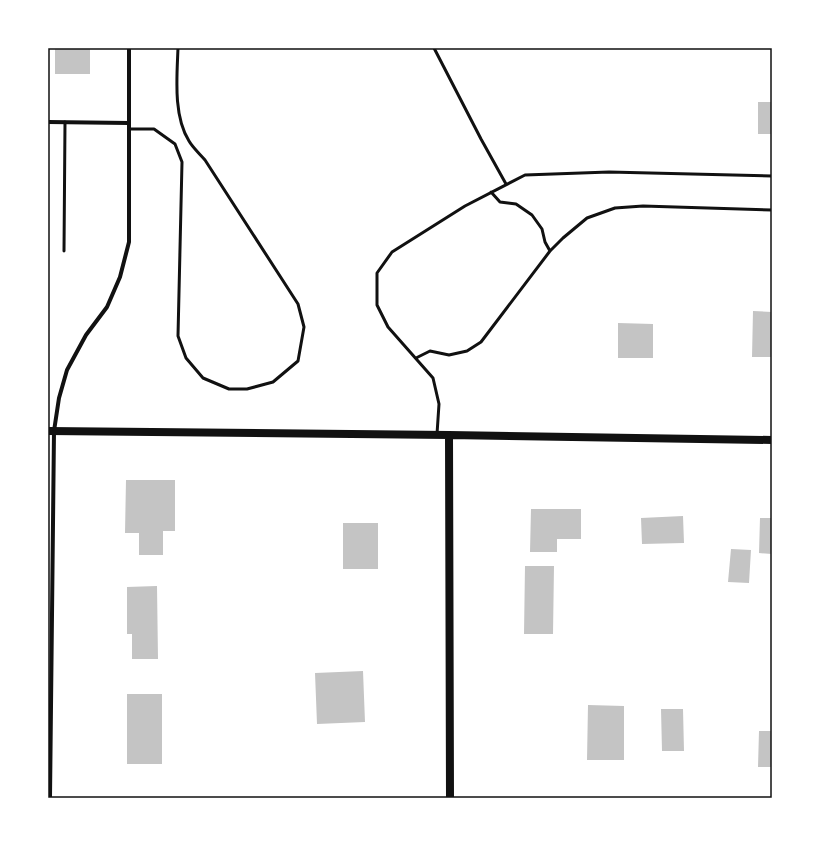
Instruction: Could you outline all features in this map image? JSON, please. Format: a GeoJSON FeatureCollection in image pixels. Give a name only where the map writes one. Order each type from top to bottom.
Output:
{"type":"FeatureCollection","features":[{"type":"Feature","properties":{"kind":"main road"},"geometry":{"type":"LineString","coordinates":[[51,431],[772,440]]}},
{"type":"Feature","properties":{"kind":"main road"},"geometry":{"type":"LineString","coordinates":[[449,435],[450,798]]}},
{"type":"Feature","properties":{"kind":"street"},"geometry":{"type":"LineString","coordinates":[[50,798],[51,431],[68,370],[86,335],[106,307],[120,277],[129,242],[129,48]]}},
{"type":"Feature","properties":{"kind":"street"},"geometry":{"type":"LineString","coordinates":[[48,122],[129,122]]}},
{"type":"Feature","properties":{"kind":"lane"},"geometry":{"type":"LineString","coordinates":[[129,129],[154,129],[175,144],[182,162],[178,336],[186,358],[203,378],[229,389],[247,389],[273,382],[298,361],[304,327],[298,304],[205,160],[189,142],[181,123],[176,86],[178,48]]}},
{"type":"Feature","properties":{"kind":"lane"},"geometry":{"type":"LineString","coordinates":[[434,48],[481,140],[506,184]]}},
{"type":"Feature","properties":{"kind":"lane"},"geometry":{"type":"LineString","coordinates":[[64,252],[65,122]]}},
{"type":"Feature","properties":{"kind":"lane"},"geometry":{"type":"LineString","coordinates":[[437,435],[439,404],[433,378],[388,327],[377,304],[377,273],[392,252],[464,206],[524,175],[610,172],[772,176]]}},
{"type":"Feature","properties":{"kind":"lane"},"geometry":{"type":"LineString","coordinates":[[491,192],[500,202],[516,204],[532,215],[542,229],[545,242],[550,251]]}},
{"type":"Feature","properties":{"kind":"lane"},"geometry":{"type":"LineString","coordinates":[[416,358],[430,351],[449,355],[467,351],[481,342],[550,251],[587,218],[615,208],[643,206],[772,210]]}},
{"type":"Feature","properties":{"kind":"building"},"geometry":{"type":"Polygon","coordinates":[[[55,48],[90,48],[90,74],[55,74],[55,48]]]}},
{"type":"Feature","properties":{"kind":"building"},"geometry":{"type":"Polygon","coordinates":[[[758,102],[772,102],[772,134],[758,134],[758,102]]]}},
{"type":"Feature","properties":{"kind":"building"},"geometry":{"type":"Polygon","coordinates":[[[753,311],[772,312],[772,357],[752,357],[753,311]]]}},
{"type":"Feature","properties":{"kind":"building"},"geometry":{"type":"Polygon","coordinates":[[[618,323],[653,324],[653,358],[618,358],[618,323]]]}},
{"type":"Feature","properties":{"kind":"building"},"geometry":{"type":"Polygon","coordinates":[[[126,480],[175,480],[175,531],[163,531],[163,555],[139,555],[139,533],[125,533],[126,480]]]}},
{"type":"Feature","properties":{"kind":"building"},"geometry":{"type":"Polygon","coordinates":[[[531,509],[581,509],[581,539],[557,539],[557,552],[530,552],[531,509]]]}},
{"type":"Feature","properties":{"kind":"building"},"geometry":{"type":"Polygon","coordinates":[[[683,516],[684,543],[642,544],[641,518],[683,516]]]}},
{"type":"Feature","properties":{"kind":"building"},"geometry":{"type":"Polygon","coordinates":[[[760,518],[772,518],[772,554],[759,553],[760,518]]]}},
{"type":"Feature","properties":{"kind":"building"},"geometry":{"type":"Polygon","coordinates":[[[343,523],[378,523],[378,569],[343,569],[343,523]]]}},
{"type":"Feature","properties":{"kind":"building"},"geometry":{"type":"Polygon","coordinates":[[[731,549],[751,550],[749,583],[728,582],[731,549]]]}},
{"type":"Feature","properties":{"kind":"building"},"geometry":{"type":"Polygon","coordinates":[[[525,566],[554,566],[553,634],[524,634],[525,566]]]}},
{"type":"Feature","properties":{"kind":"building"},"geometry":{"type":"Polygon","coordinates":[[[157,586],[158,659],[132,659],[132,634],[127,634],[127,587],[157,586]]]}},
{"type":"Feature","properties":{"kind":"building"},"geometry":{"type":"Polygon","coordinates":[[[363,671],[365,722],[317,724],[315,673],[363,671]]]}},
{"type":"Feature","properties":{"kind":"building"},"geometry":{"type":"Polygon","coordinates":[[[127,694],[162,694],[162,764],[127,764],[127,694]]]}},
{"type":"Feature","properties":{"kind":"building"},"geometry":{"type":"Polygon","coordinates":[[[588,705],[624,706],[624,760],[587,760],[588,705]]]}},
{"type":"Feature","properties":{"kind":"building"},"geometry":{"type":"Polygon","coordinates":[[[661,709],[683,709],[684,751],[662,751],[661,709]]]}},
{"type":"Feature","properties":{"kind":"building"},"geometry":{"type":"Polygon","coordinates":[[[759,731],[772,731],[772,767],[758,767],[759,731]]]}}]}
